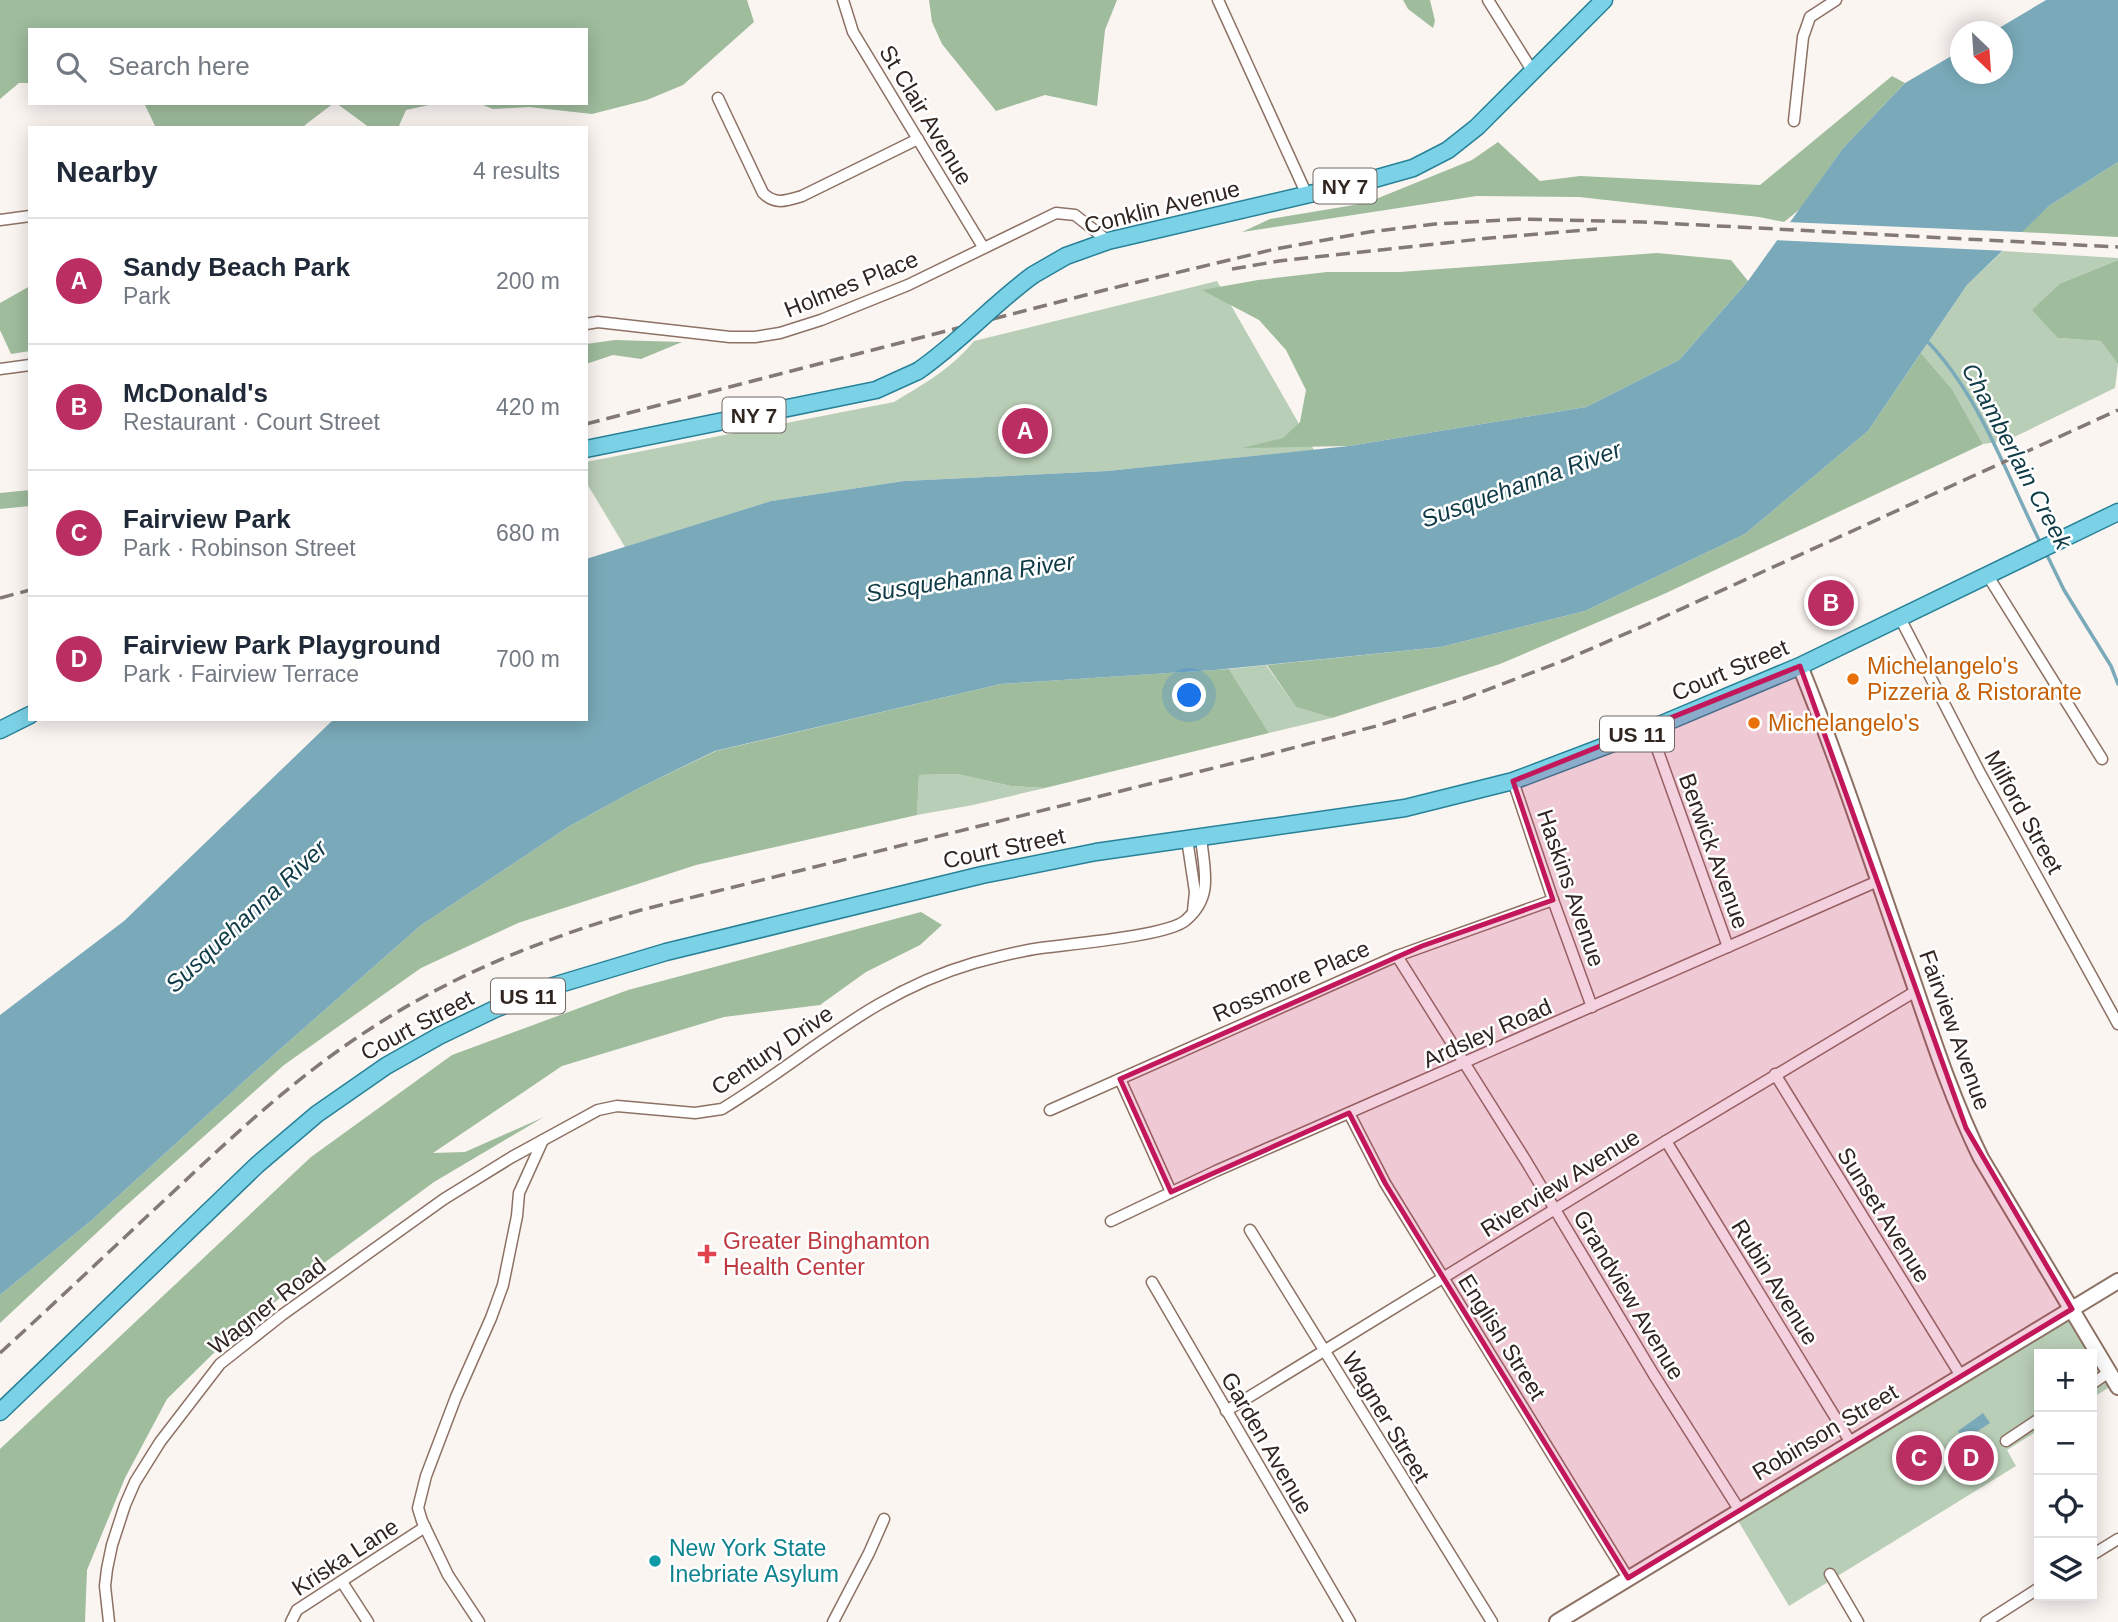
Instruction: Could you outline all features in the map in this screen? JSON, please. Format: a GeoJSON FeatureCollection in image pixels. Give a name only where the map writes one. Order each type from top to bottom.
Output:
{"type":"FeatureCollection","features":[{"type":"Feature","properties":{"kind":"main road","name":"Conklin Avenue"},"geometry":{"type":"LineString","coordinates":[[588,449],[876,390],[918,371],[950,349],[1005,297],[1033,275],[1066,256],[1108,241],[1374,179],[1435,158],[1477,127],[1604,0]]}},
{"type":"Feature","properties":{"kind":"main road","name":"Court Street"},"geometry":{"type":"LineString","coordinates":[[0,1412],[288,1138],[375,1073],[465,1023],[553,986],[679,949],[995,872],[1082,855],[1405,808],[1513,781],[1650,729],[1800,666],[2117,514]]}},
{"type":"Feature","properties":{"kind":"main road"},"geometry":{"type":"LineString","coordinates":[[0,730],[28,716]]}},
{"type":"Feature","properties":{"kind":"street","name":"St Clair Avenue"},"geometry":{"type":"LineString","coordinates":[[843,0],[853,32],[984,247]]}},
{"type":"Feature","properties":{"kind":"street"},"geometry":{"type":"LineString","coordinates":[[1218,0],[1307,195]]}},
{"type":"Feature","properties":{"kind":"street"},"geometry":{"type":"LineString","coordinates":[[1488,0],[1532,72]]}},
{"type":"Feature","properties":{"kind":"street"},"geometry":{"type":"LineString","coordinates":[[1794,121],[1803,37],[1810,17],[1836,0]]}},
{"type":"Feature","properties":{"kind":"street"},"geometry":{"type":"LineString","coordinates":[[718,98],[763,192],[775,201],[802,196],[918,139]]}},
{"type":"Feature","properties":{"kind":"street","name":"Holmes Place"},"geometry":{"type":"LineString","coordinates":[[588,322],[730,337],[780,334],[908,285],[1056,213],[1075,215],[1108,241]]}},
{"type":"Feature","properties":{"kind":"street"},"geometry":{"type":"LineString","coordinates":[[0,220],[28,216]]}},
{"type":"Feature","properties":{"kind":"street"},"geometry":{"type":"LineString","coordinates":[[0,369],[28,365]]}},
{"type":"Feature","properties":{"kind":"street"},"geometry":{"type":"LineString","coordinates":[[1988,576],[2102,759]]}},
{"type":"Feature","properties":{"kind":"street","name":"Milford Street"},"geometry":{"type":"LineString","coordinates":[[1900,618],[2118,1024]]}},
{"type":"Feature","properties":{"kind":"street","name":"Fairview Avenue"},"geometry":{"type":"LineString","coordinates":[[1800,666],[1966,1128],[1981,1158],[2118,1387]]}},
{"type":"Feature","properties":{"kind":"street","name":"Berwick Avenue"},"geometry":{"type":"LineString","coordinates":[[1650,729],[1728,947]]}},
{"type":"Feature","properties":{"kind":"street","name":"Haskins Avenue"},"geometry":{"type":"LineString","coordinates":[[1513,781],[1592,1007]]}},
{"type":"Feature","properties":{"kind":"street","name":"Century Drive"},"geometry":{"type":"LineString","coordinates":[[543,1140],[608,1106],[695,1114],[714,1112],[730,1104],[867,1010],[918,983],[954,970],[1016,952],[1172,928],[1193,913],[1202,903],[1206,891],[1194,838]]}},
{"type":"Feature","properties":{"kind":"street","name":"Ardsley Road"},"geometry":{"type":"LineString","coordinates":[[1111,1221],[1349,1113],[1878,881]]}},
{"type":"Feature","properties":{"kind":"street","name":"Rossmore Place"},"geometry":{"type":"LineString","coordinates":[[1050,1110],[1397,956],[1553,900]]}},
{"type":"Feature","properties":{"kind":"street","name":"Grandview Avenue"},"geometry":{"type":"LineString","coordinates":[[1397,956],[1740,1511]]}},
{"type":"Feature","properties":{"kind":"street","name":"Riverview Avenue"},"geometry":{"type":"LineString","coordinates":[[1226,1412],[1442,1277],[1916,991]]}},
{"type":"Feature","properties":{"kind":"street","name":"Sunset Avenue"},"geometry":{"type":"LineString","coordinates":[[1775,1074],[1961,1377]]}},
{"type":"Feature","properties":{"kind":"street"},"geometry":{"type":"LineString","coordinates":[[1120,1079],[1171,1192]]}},
{"type":"Feature","properties":{"kind":"street","name":"English Street"},"geometry":{"type":"LineString","coordinates":[[1349,1113],[1385,1182],[1628,1578]]}},
{"type":"Feature","properties":{"kind":"street"},"geometry":{"type":"LineString","coordinates":[[479,1622],[448,1575],[418,1508],[425,1476],[456,1396],[492,1318],[503,1285],[519,1193],[543,1140]]}},
{"type":"Feature","properties":{"kind":"street","name":"Wagner Road"},"geometry":{"type":"LineString","coordinates":[[109,1622],[105,1586],[107,1569],[111,1545],[125,1505],[135,1482],[160,1442],[220,1364],[282,1315],[444,1199],[543,1140]]}},
{"type":"Feature","properties":{"kind":"street","name":"Rubin Avenue"},"geometry":{"type":"LineString","coordinates":[[1665,1141],[1851,1443]]}},
{"type":"Feature","properties":{"kind":"street","name":"Wagner Street"},"geometry":{"type":"LineString","coordinates":[[1250,1230],[1492,1622]]}},
{"type":"Feature","properties":{"kind":"street","name":"Robinson Street"},"geometry":{"type":"LineString","coordinates":[[1556,1622],[2118,1281]]}},
{"type":"Feature","properties":{"kind":"street","name":"Garden Avenue"},"geometry":{"type":"LineString","coordinates":[[1152,1282],[1350,1622]]}},
{"type":"Feature","properties":{"kind":"street"},"geometry":{"type":"LineString","coordinates":[[2097,1380],[2109,1372]]}},
{"type":"Feature","properties":{"kind":"street"},"geometry":{"type":"LineString","coordinates":[[2006,1441],[2034,1422]]}},
{"type":"Feature","properties":{"kind":"street"},"geometry":{"type":"LineString","coordinates":[[833,1622],[884,1519]]}},
{"type":"Feature","properties":{"kind":"street","name":"Kriska Lane"},"geometry":{"type":"LineString","coordinates":[[291,1622],[297,1610],[425,1527]]}},
{"type":"Feature","properties":{"kind":"street"},"geometry":{"type":"LineString","coordinates":[[2097,1552],[2118,1539]]}},
{"type":"Feature","properties":{"kind":"street"},"geometry":{"type":"LineString","coordinates":[[1830,1574],[1858,1622]]}},
{"type":"Feature","properties":{"kind":"street"},"geometry":{"type":"LineString","coordinates":[[342,1582],[368,1622]]}},
{"type":"Feature","properties":{"kind":"street"},"geometry":{"type":"LineString","coordinates":[[1986,1622],[2034,1591]]}},
{"type":"Feature","properties":{"kind":"highlighted area"},"geometry":{"type":"Polygon","coordinates":[[[1800,666],[1966,1128],[2072,1309],[1628,1578],[1385,1183],[1349,1113],[1171,1192],[1120,1079],[1422,946],[1553,900],[1513,781],[1800,666]]]}},
{"type":"Feature","properties":{"kind":"green space"},"geometry":{"type":"Polygon","coordinates":[[[0,0],[747,0],[754,22],[683,85],[647,100],[592,114],[529,107],[493,109],[483,105],[588,105],[588,28],[28,28],[28,83],[19,83],[0,99],[0,0]]]}},
{"type":"Feature","properties":{"kind":"green space"},"geometry":{"type":"Polygon","coordinates":[[[929,0],[1117,0],[1105,30],[1097,106],[1045,95],[996,111],[942,44],[932,22],[929,0]]]}},
{"type":"Feature","properties":{"kind":"green space"},"geometry":{"type":"Polygon","coordinates":[[[1403,0],[1430,0],[1435,21],[1433,28],[1408,9],[1403,0]]]}},
{"type":"Feature","properties":{"kind":"green space"},"geometry":{"type":"Polygon","coordinates":[[[1892,76],[1905,83],[1843,148],[1800,209],[1784,222],[1579,197],[1477,196],[1242,232],[1270,219],[1366,203],[1472,160],[1498,142],[1540,181],[1580,176],[1760,185],[1892,76]]]}},
{"type":"Feature","properties":{"kind":"green space"},"geometry":{"type":"Polygon","coordinates":[[[145,105],[331,105],[305,126],[155,126],[145,105]]]}},
{"type":"Feature","properties":{"kind":"green space"},"geometry":{"type":"Polygon","coordinates":[[[339,105],[429,105],[406,110],[399,126],[367,126],[339,105]]]}},
{"type":"Feature","properties":{"kind":"green space"},"geometry":{"type":"Polygon","coordinates":[[[2118,162],[2118,237],[2021,232],[2049,206],[2118,162]]]}},
{"type":"Feature","properties":{"kind":"green space"},"geometry":{"type":"Polygon","coordinates":[[[2003,251],[2118,258],[2061,283],[2058,338],[2102,341],[2118,364],[2115,388],[2006,441],[1983,444],[1952,389],[1921,353],[1967,285],[2003,251]]]}},
{"type":"Feature","properties":{"kind":"green space"},"geometry":{"type":"Polygon","coordinates":[[[1657,253],[1731,260],[1748,281],[1679,360],[1586,407],[1349,446],[1242,448],[1283,438],[1300,422],[1306,390],[1286,350],[1259,320],[1202,290],[1327,272],[1400,272],[1657,253]]]}},
{"type":"Feature","properties":{"kind":"green space"},"geometry":{"type":"Polygon","coordinates":[[[2118,260],[2118,364],[2101,341],[2058,338],[2032,310],[2061,283],[2118,260]]]}},
{"type":"Feature","properties":{"kind":"green space"},"geometry":{"type":"Polygon","coordinates":[[[1217,281],[1314,450],[1107,471],[904,481],[771,501],[625,547],[588,485],[588,462],[894,402],[947,367],[974,341],[1217,281]]]}},
{"type":"Feature","properties":{"kind":"green space"},"geometry":{"type":"Polygon","coordinates":[[[28,287],[28,351],[11,354],[0,330],[0,303],[28,287]]]}},
{"type":"Feature","properties":{"kind":"green space"},"geometry":{"type":"Polygon","coordinates":[[[615,340],[682,342],[641,359],[613,355],[588,363],[588,344],[615,340]]]}},
{"type":"Feature","properties":{"kind":"green space"},"geometry":{"type":"Polygon","coordinates":[[[1921,353],[1952,389],[1983,444],[1664,594],[1500,664],[1332,718],[1296,707],[1267,665],[1441,647],[1585,611],[1745,534],[1868,431],[1921,353]]]}},
{"type":"Feature","properties":{"kind":"green space"},"geometry":{"type":"Polygon","coordinates":[[[28,490],[28,506],[0,509],[0,493],[28,490]]]}},
{"type":"Feature","properties":{"kind":"green space"},"geometry":{"type":"Polygon","coordinates":[[[1266,665],[1296,707],[1332,718],[1269,733],[1229,669],[1266,665]]]}},
{"type":"Feature","properties":{"kind":"green space"},"geometry":{"type":"Polygon","coordinates":[[[1229,669],[1269,733],[1045,788],[1011,786],[957,774],[919,775],[917,815],[696,865],[518,923],[421,968],[284,1065],[120,1211],[0,1323],[0,1295],[92,1220],[420,926],[568,827],[639,788],[716,751],[1001,684],[1229,669]]]}},
{"type":"Feature","properties":{"kind":"green space"},"geometry":{"type":"Polygon","coordinates":[[[957,774],[1011,786],[1045,788],[917,815],[919,775],[957,774]]]}},
{"type":"Feature","properties":{"kind":"green space"},"geometry":{"type":"Polygon","coordinates":[[[921,912],[942,925],[920,945],[866,972],[820,1005],[724,1017],[562,1066],[433,1153],[465,1152],[544,1117],[434,1182],[324,1263],[227,1340],[167,1399],[125,1478],[87,1570],[85,1622],[0,1622],[0,1449],[311,1157],[452,1055],[628,990],[921,912]]]}},
{"type":"Feature","properties":{"kind":"green space"},"geometry":{"type":"Polygon","coordinates":[[[2072,1309],[2096,1349],[2034,1349],[2034,1433],[2007,1450],[2016,1466],[1789,1606],[1734,1514],[2072,1309]]]}},
{"type":"Feature","properties":{"kind":"green space"},"geometry":{"type":"Polygon","coordinates":[[[2097,1351],[2116,1383],[2097,1395],[2097,1351]]]}},
{"type":"Feature","properties":{"kind":"water","name":"Susquehanna River"},"geometry":{"type":"Polygon","coordinates":[[[2046,0],[2118,0],[2118,162],[2049,206],[1967,285],[1868,431],[1745,534],[1585,611],[1441,647],[1215,670],[1001,684],[715,751],[568,827],[420,926],[92,1220],[0,1295],[0,1015],[124,921],[332,721],[588,721],[588,558],[771,501],[904,481],[1107,471],[1349,446],[1586,407],[1679,360],[1748,281],[1843,148],[1905,83],[1950,57],[1950,84],[2013,84],[2013,21],[2011,21],[2046,0]]]}},
{"type":"Feature","properties":{"kind":"water"},"geometry":{"type":"Polygon","coordinates":[[[1983,1413],[1990,1423],[1964,1440],[1958,1431],[1983,1413]]]}},
{"type":"Feature","properties":{"kind":"pier"},"geometry":{"type":"Polygon","coordinates":[[[1786,222],[2026,233],[2008,251],[1774,240],[1786,222]]]}},
{"type":"Feature","properties":{"kind":"waterway","name":"Chamberlain Creek"},"geometry":{"type":"LineString","coordinates":[[1925,339],[1961,384],[1976,410],[2041,544]]}},
{"type":"Feature","properties":{"kind":"waterway","name":"Chamberlain Creek"},"geometry":{"type":"LineString","coordinates":[[2045,551],[2064,590],[2111,666],[2118,684]]}},
{"type":"Feature","properties":{"kind":"railway"},"geometry":{"type":"LineString","coordinates":[[588,423],[1275,249],[1369,232],[1435,224],[1522,219],[1643,222],[2118,247]]}},
{"type":"Feature","properties":{"kind":"railway"},"geometry":{"type":"LineString","coordinates":[[1232,269],[1279,261],[1597,229]]}},
{"type":"Feature","properties":{"kind":"railway"},"geometry":{"type":"LineString","coordinates":[[0,1353],[218,1150],[317,1066],[402,1009],[501,959],[641,910],[1262,756],[1380,725],[1463,699],[1565,660],[1648,624],[2118,410]]}},
{"type":"Feature","properties":{"kind":"railway"},"geometry":{"type":"LineString","coordinates":[[0,598],[28,591]]}},
{"type":"Feature","properties":{"kind":"place","name":"Sandy Beach Park"},"geometry":{"type":"Point","coordinates":[1025,431]}},
{"type":"Feature","properties":{"kind":"place","name":"McDonald's"},"geometry":{"type":"Point","coordinates":[1831,603]}},
{"type":"Feature","properties":{"kind":"place","name":"Michelangelo's Pizzeria & Ristorante"},"geometry":{"type":"Point","coordinates":[1853,679]}},
{"type":"Feature","properties":{"kind":"place","name":"Michelangelo's"},"geometry":{"type":"Point","coordinates":[1754,723]}},
{"type":"Feature","properties":{"kind":"place","name":"Greater Binghamton Health Center"},"geometry":{"type":"Point","coordinates":[707,1254]}},
{"type":"Feature","properties":{"kind":"place","name":"Fairview Park"},"geometry":{"type":"Point","coordinates":[1919,1458]}},
{"type":"Feature","properties":{"kind":"place","name":"Fairview Park Playground"},"geometry":{"type":"Point","coordinates":[1971,1458]}},
{"type":"Feature","properties":{"kind":"place","name":"New York State Inebriate Asylum"},"geometry":{"type":"Point","coordinates":[655,1561]}}]}
